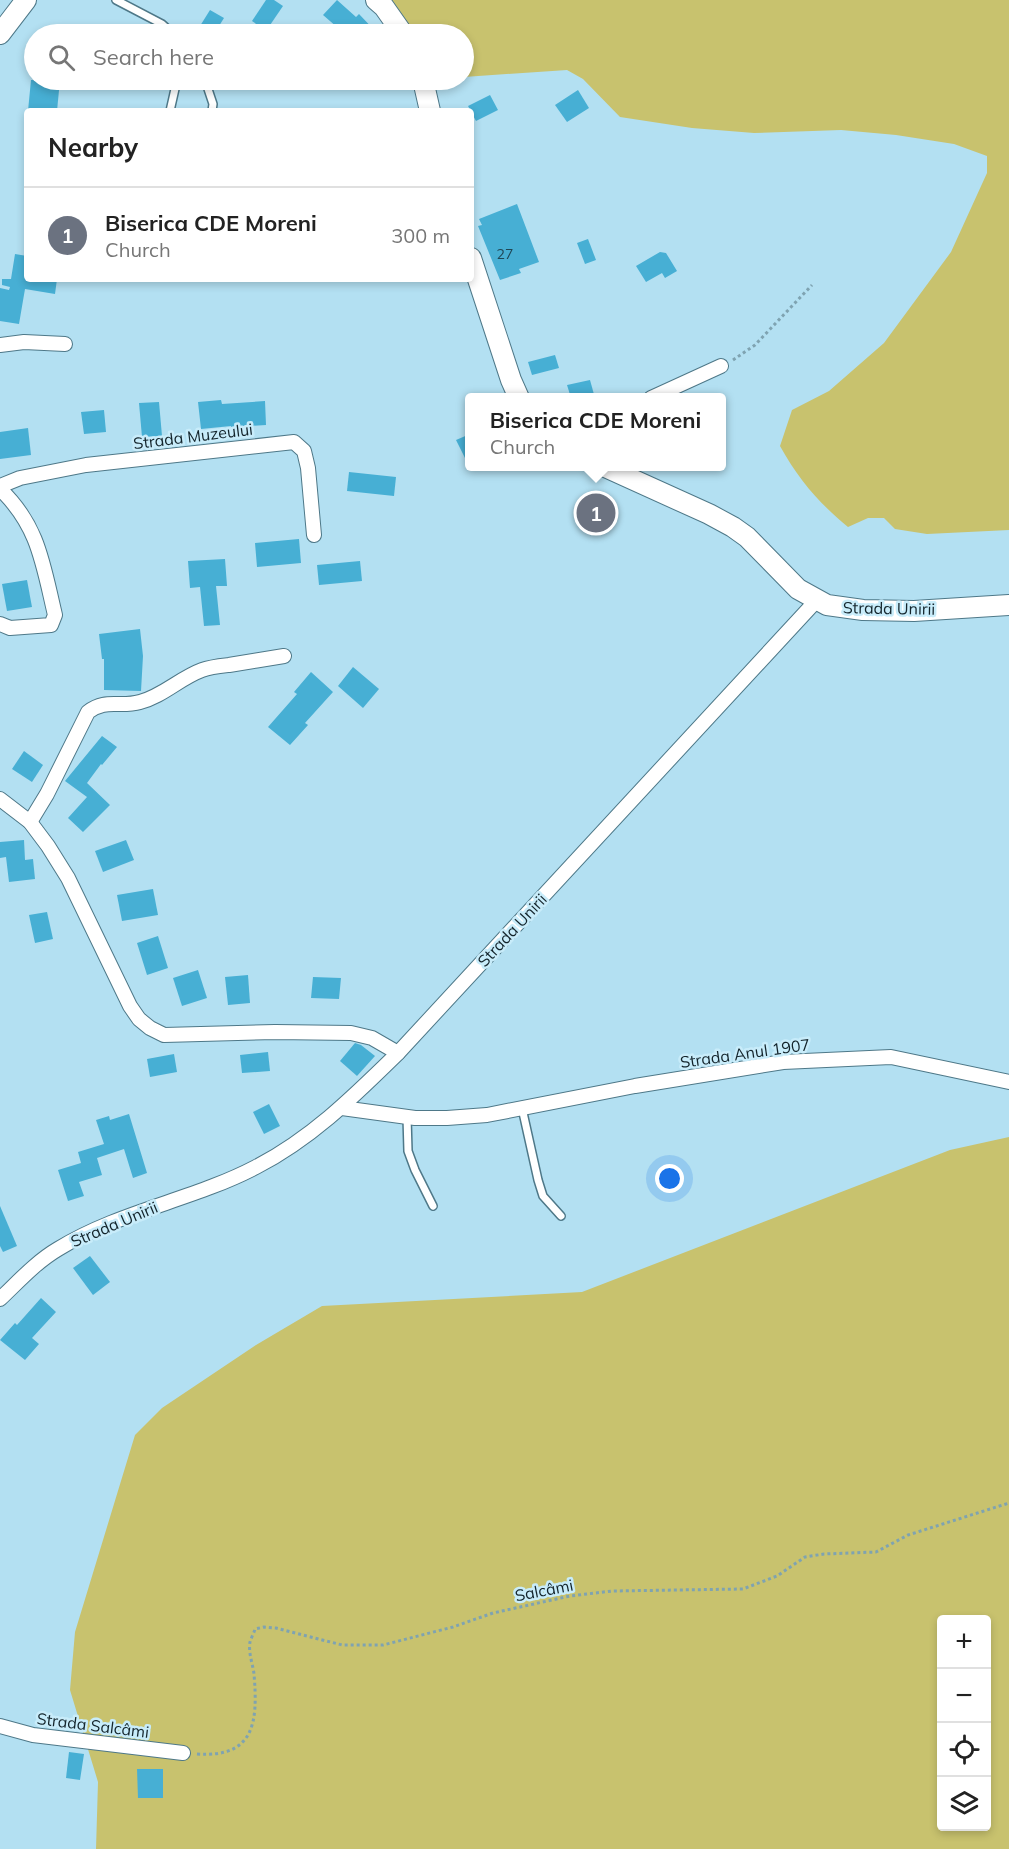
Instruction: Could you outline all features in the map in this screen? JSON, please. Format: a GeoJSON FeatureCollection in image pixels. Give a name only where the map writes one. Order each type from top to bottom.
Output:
{"type":"FeatureCollection","features":[{"type":"Feature","properties":{"kind":"main road"},"geometry":{"type":"LineString","coordinates":[[0,34],[26,0]]}},
{"type":"Feature","properties":{"kind":"main road"},"geometry":{"type":"LineString","coordinates":[[376,0],[396,24]]}},
{"type":"Feature","properties":{"kind":"main road"},"geometry":{"type":"LineString","coordinates":[[425,90],[429,108]]}},
{"type":"Feature","properties":{"kind":"main road"},"geometry":{"type":"LineString","coordinates":[[474,267],[517,393]]}},
{"type":"Feature","properties":{"kind":"main road"},"geometry":{"type":"LineString","coordinates":[[614,471],[733,527],[747,537],[798,589],[816,601]]}},
{"type":"Feature","properties":{"kind":"main road","name":"Strada Unirii"},"geometry":{"type":"LineString","coordinates":[[816,601],[841,609],[887,612],[1009,604]]}},
{"type":"Feature","properties":{"kind":"street"},"geometry":{"type":"LineString","coordinates":[[0,345],[24,342],[64,344]]}},
{"type":"Feature","properties":{"kind":"street"},"geometry":{"type":"LineString","coordinates":[[662,393],[721,366]]}},
{"type":"Feature","properties":{"kind":"street","name":"Strada Muzeului"},"geometry":{"type":"LineString","coordinates":[[0,487],[20,478],[86,465],[294,442],[304,451],[308,468],[314,535]]}},
{"type":"Feature","properties":{"kind":"street"},"geometry":{"type":"LineString","coordinates":[[0,487],[26,519],[37,542],[55,615],[51,625],[10,628],[0,624]]}},
{"type":"Feature","properties":{"kind":"street","name":"Strada Unirii"},"geometry":{"type":"LineString","coordinates":[[0,1299],[36,1264],[67,1244],[116,1220],[227,1181],[256,1167],[316,1129],[342,1108],[398,1053],[816,601]]}},
{"type":"Feature","properties":{"kind":"street"},"geometry":{"type":"LineString","coordinates":[[30,822],[47,794],[87,712],[96,706],[107,702],[121,705],[155,697],[188,676],[204,669],[284,656]]}},
{"type":"Feature","properties":{"kind":"street"},"geometry":{"type":"LineString","coordinates":[[0,800],[30,822],[48,846],[68,878],[130,1006],[150,1029],[164,1035],[181,1036],[275,1032],[351,1033],[372,1038],[398,1053]]}},
{"type":"Feature","properties":{"kind":"street","name":"Strada Anul 1907"},"geometry":{"type":"LineString","coordinates":[[342,1108],[407,1117],[447,1118],[486,1115],[635,1086],[783,1062],[891,1057],[1009,1082]]}},
{"type":"Feature","properties":{"kind":"street","name":"Strada Salcâmi"},"geometry":{"type":"LineString","coordinates":[[0,1725],[33,1735],[183,1753]]}},
{"type":"Feature","properties":{"kind":"lane"},"geometry":{"type":"LineString","coordinates":[[117,0],[162,24]]}},
{"type":"Feature","properties":{"kind":"lane"},"geometry":{"type":"LineString","coordinates":[[171,108],[175,90]]}},
{"type":"Feature","properties":{"kind":"lane"},"geometry":{"type":"LineString","coordinates":[[208,90],[212,108]]}},
{"type":"Feature","properties":{"kind":"lane"},"geometry":{"type":"LineString","coordinates":[[522,1108],[543,1196],[561,1216]]}},
{"type":"Feature","properties":{"kind":"lane"},"geometry":{"type":"LineString","coordinates":[[407,1117],[408,1151],[434,1206]]}},
{"type":"Feature","properties":{"kind":"path"},"geometry":{"type":"LineString","coordinates":[[721,366],[744,354],[755,345],[812,285]]}},
{"type":"Feature","properties":{"kind":"path","name":"Salcâmi"},"geometry":{"type":"LineString","coordinates":[[183,1753],[209,1755],[229,1752],[244,1743],[251,1730],[256,1705],[249,1643],[255,1629],[276,1628],[342,1645],[383,1645],[435,1633],[493,1613],[570,1596],[612,1591],[743,1589],[777,1576],[805,1557],[876,1552],[908,1535],[1009,1503]]}},
{"type":"Feature","properties":{"kind":"shaded area"},"geometry":{"type":"Polygon","coordinates":[[[388,0],[1009,0],[1009,530],[927,534],[895,529],[884,518],[868,518],[848,527],[810,490],[780,446],[792,410],[829,391],[884,343],[951,252],[987,173],[987,156],[954,144],[896,135],[841,130],[754,133],[692,128],[620,117],[583,79],[567,70],[474,76],[474,24],[404,24],[388,0]]]}},
{"type":"Feature","properties":{"kind":"shaded area"},"geometry":{"type":"Polygon","coordinates":[[[1009,1137],[1009,1849],[96,1849],[98,1782],[70,1690],[75,1632],[135,1435],[162,1408],[256,1345],[322,1306],[582,1292],[950,1150],[1009,1137]]]}},
{"type":"Feature","properties":{"kind":"building"},"geometry":{"type":"Polygon","coordinates":[[[266,0],[274,0],[283,6],[271,24],[256,24],[252,21],[266,0]]]}},
{"type":"Feature","properties":{"kind":"building"},"geometry":{"type":"Polygon","coordinates":[[[337,0],[356,17],[359,14],[368,24],[333,24],[323,15],[337,0]]]}},
{"type":"Feature","properties":{"kind":"building"},"geometry":{"type":"Polygon","coordinates":[[[210,10],[224,18],[220,24],[201,24],[210,10]]]}},
{"type":"Feature","properties":{"kind":"building"},"geometry":{"type":"Polygon","coordinates":[[[30,90],[59,90],[57,108],[28,108],[30,90]]]}},
{"type":"Feature","properties":{"kind":"building"},"geometry":{"type":"Polygon","coordinates":[[[578,90],[589,108],[567,122],[555,105],[578,90]]]}},
{"type":"Feature","properties":{"kind":"building"},"geometry":{"type":"Polygon","coordinates":[[[490,95],[498,110],[476,121],[474,108],[468,106],[490,95]]]}},
{"type":"Feature","properties":{"kind":"building"},"geometry":{"type":"Polygon","coordinates":[[[517,204],[539,262],[519,269],[521,273],[500,280],[478,226],[482,225],[479,219],[517,204]]]}},
{"type":"Feature","properties":{"kind":"building"},"geometry":{"type":"Polygon","coordinates":[[[588,239],[596,260],[585,264],[577,243],[588,239]]]}},
{"type":"Feature","properties":{"kind":"building"},"geometry":{"type":"Polygon","coordinates":[[[660,252],[666,253],[677,271],[665,278],[662,273],[646,282],[636,266],[660,252]]]}},
{"type":"Feature","properties":{"kind":"building"},"geometry":{"type":"Polygon","coordinates":[[[15,254],[24,256],[24,282],[57,282],[55,294],[25,289],[19,324],[0,321],[0,288],[9,290],[10,287],[2,285],[2,279],[11,279],[15,254]]]}},
{"type":"Feature","properties":{"kind":"building"},"geometry":{"type":"Polygon","coordinates":[[[555,355],[559,368],[532,375],[528,362],[555,355]]]}},
{"type":"Feature","properties":{"kind":"building"},"geometry":{"type":"Polygon","coordinates":[[[590,380],[594,393],[569,393],[567,385],[590,380]]]}},
{"type":"Feature","properties":{"kind":"building"},"geometry":{"type":"Polygon","coordinates":[[[221,400],[222,404],[265,401],[266,425],[201,429],[198,402],[221,400]]]}},
{"type":"Feature","properties":{"kind":"building"},"geometry":{"type":"Polygon","coordinates":[[[159,402],[162,436],[142,437],[139,403],[159,402]]]}},
{"type":"Feature","properties":{"kind":"building"},"geometry":{"type":"Polygon","coordinates":[[[104,410],[106,432],[84,434],[81,412],[104,410]]]}},
{"type":"Feature","properties":{"kind":"building"},"geometry":{"type":"Polygon","coordinates":[[[28,428],[31,455],[0,459],[0,432],[28,428]]]}},
{"type":"Feature","properties":{"kind":"building"},"geometry":{"type":"Polygon","coordinates":[[[465,436],[465,458],[456,440],[465,436]]]}},
{"type":"Feature","properties":{"kind":"building"},"geometry":{"type":"Polygon","coordinates":[[[349,472],[396,477],[394,496],[347,491],[349,472]]]}},
{"type":"Feature","properties":{"kind":"building"},"geometry":{"type":"Polygon","coordinates":[[[299,539],[301,563],[257,567],[255,543],[299,539]]]}},
{"type":"Feature","properties":{"kind":"building"},"geometry":{"type":"Polygon","coordinates":[[[225,559],[227,586],[216,586],[220,625],[204,626],[200,587],[190,588],[188,561],[225,559]]]}},
{"type":"Feature","properties":{"kind":"building"},"geometry":{"type":"Polygon","coordinates":[[[360,561],[362,581],[319,585],[317,565],[360,561]]]}},
{"type":"Feature","properties":{"kind":"building"},"geometry":{"type":"Polygon","coordinates":[[[27,580],[32,607],[7,611],[2,584],[27,580]]]}},
{"type":"Feature","properties":{"kind":"building"},"geometry":{"type":"Polygon","coordinates":[[[140,629],[143,656],[141,691],[104,690],[104,659],[102,659],[99,634],[140,629]]]}},
{"type":"Feature","properties":{"kind":"building"},"geometry":{"type":"Polygon","coordinates":[[[353,667],[379,689],[363,708],[338,686],[353,667]]]}},
{"type":"Feature","properties":{"kind":"building"},"geometry":{"type":"Polygon","coordinates":[[[311,672],[333,692],[305,723],[308,725],[290,745],[268,727],[297,694],[294,692],[311,672]]]}},
{"type":"Feature","properties":{"kind":"building"},"geometry":{"type":"Polygon","coordinates":[[[102,736],[117,747],[87,783],[110,805],[83,832],[68,818],[87,797],[65,781],[102,736]]]}},
{"type":"Feature","properties":{"kind":"building"},"geometry":{"type":"Polygon","coordinates":[[[24,751],[43,765],[32,782],[12,769],[24,751]]]}},
{"type":"Feature","properties":{"kind":"building"},"geometry":{"type":"Polygon","coordinates":[[[24,840],[25,860],[33,859],[35,879],[9,882],[6,857],[0,858],[0,842],[24,840]]]}},
{"type":"Feature","properties":{"kind":"building"},"geometry":{"type":"Polygon","coordinates":[[[126,840],[134,860],[103,872],[95,851],[126,840]]]}},
{"type":"Feature","properties":{"kind":"building"},"geometry":{"type":"Polygon","coordinates":[[[153,889],[158,915],[122,921],[117,895],[153,889]]]}},
{"type":"Feature","properties":{"kind":"building"},"geometry":{"type":"Polygon","coordinates":[[[47,912],[53,939],[35,943],[29,915],[47,912]]]}},
{"type":"Feature","properties":{"kind":"building"},"geometry":{"type":"Polygon","coordinates":[[[158,936],[168,968],[147,975],[137,943],[158,936]]]}},
{"type":"Feature","properties":{"kind":"building"},"geometry":{"type":"Polygon","coordinates":[[[198,970],[207,998],[182,1006],[173,978],[198,970]]]}},
{"type":"Feature","properties":{"kind":"building"},"geometry":{"type":"Polygon","coordinates":[[[248,975],[250,1003],[228,1005],[225,977],[248,975]]]}},
{"type":"Feature","properties":{"kind":"building"},"geometry":{"type":"Polygon","coordinates":[[[313,977],[341,978],[339,999],[311,998],[313,977]]]}},
{"type":"Feature","properties":{"kind":"building"},"geometry":{"type":"Polygon","coordinates":[[[355,1043],[375,1056],[357,1076],[340,1061],[355,1043]]]}},
{"type":"Feature","properties":{"kind":"building"},"geometry":{"type":"Polygon","coordinates":[[[268,1052],[270,1071],[242,1073],[240,1055],[268,1052]]]}},
{"type":"Feature","properties":{"kind":"building"},"geometry":{"type":"Polygon","coordinates":[[[174,1054],[177,1072],[150,1077],[147,1059],[174,1054]]]}},
{"type":"Feature","properties":{"kind":"building"},"geometry":{"type":"Polygon","coordinates":[[[269,1104],[280,1126],[264,1134],[253,1112],[269,1104]]]}},
{"type":"Feature","properties":{"kind":"building"},"geometry":{"type":"Polygon","coordinates":[[[129,1114],[147,1173],[133,1178],[124,1149],[97,1158],[102,1175],[79,1182],[84,1196],[68,1201],[58,1170],[81,1163],[78,1152],[104,1144],[96,1120],[109,1116],[110,1120],[129,1114]]]}},
{"type":"Feature","properties":{"kind":"building"},"geometry":{"type":"Polygon","coordinates":[[[0,1206],[17,1246],[3,1252],[0,1246],[0,1206]]]}},
{"type":"Feature","properties":{"kind":"building"},"geometry":{"type":"Polygon","coordinates":[[[90,1256],[110,1282],[93,1295],[73,1268],[90,1256]]]}},
{"type":"Feature","properties":{"kind":"building"},"geometry":{"type":"Polygon","coordinates":[[[41,1298],[56,1312],[32,1338],[39,1344],[25,1360],[0,1340],[41,1298]]]}},
{"type":"Feature","properties":{"kind":"building"},"geometry":{"type":"Polygon","coordinates":[[[69,1752],[84,1754],[80,1780],[66,1778],[69,1752]]]}},
{"type":"Feature","properties":{"kind":"building"},"geometry":{"type":"Polygon","coordinates":[[[137,1769],[163,1769],[163,1798],[138,1798],[137,1769]]]}},
{"type":"Feature","properties":{"kind":"place","name":"Biserica CDE Moreni"},"geometry":{"type":"Point","coordinates":[596,513]}}]}
